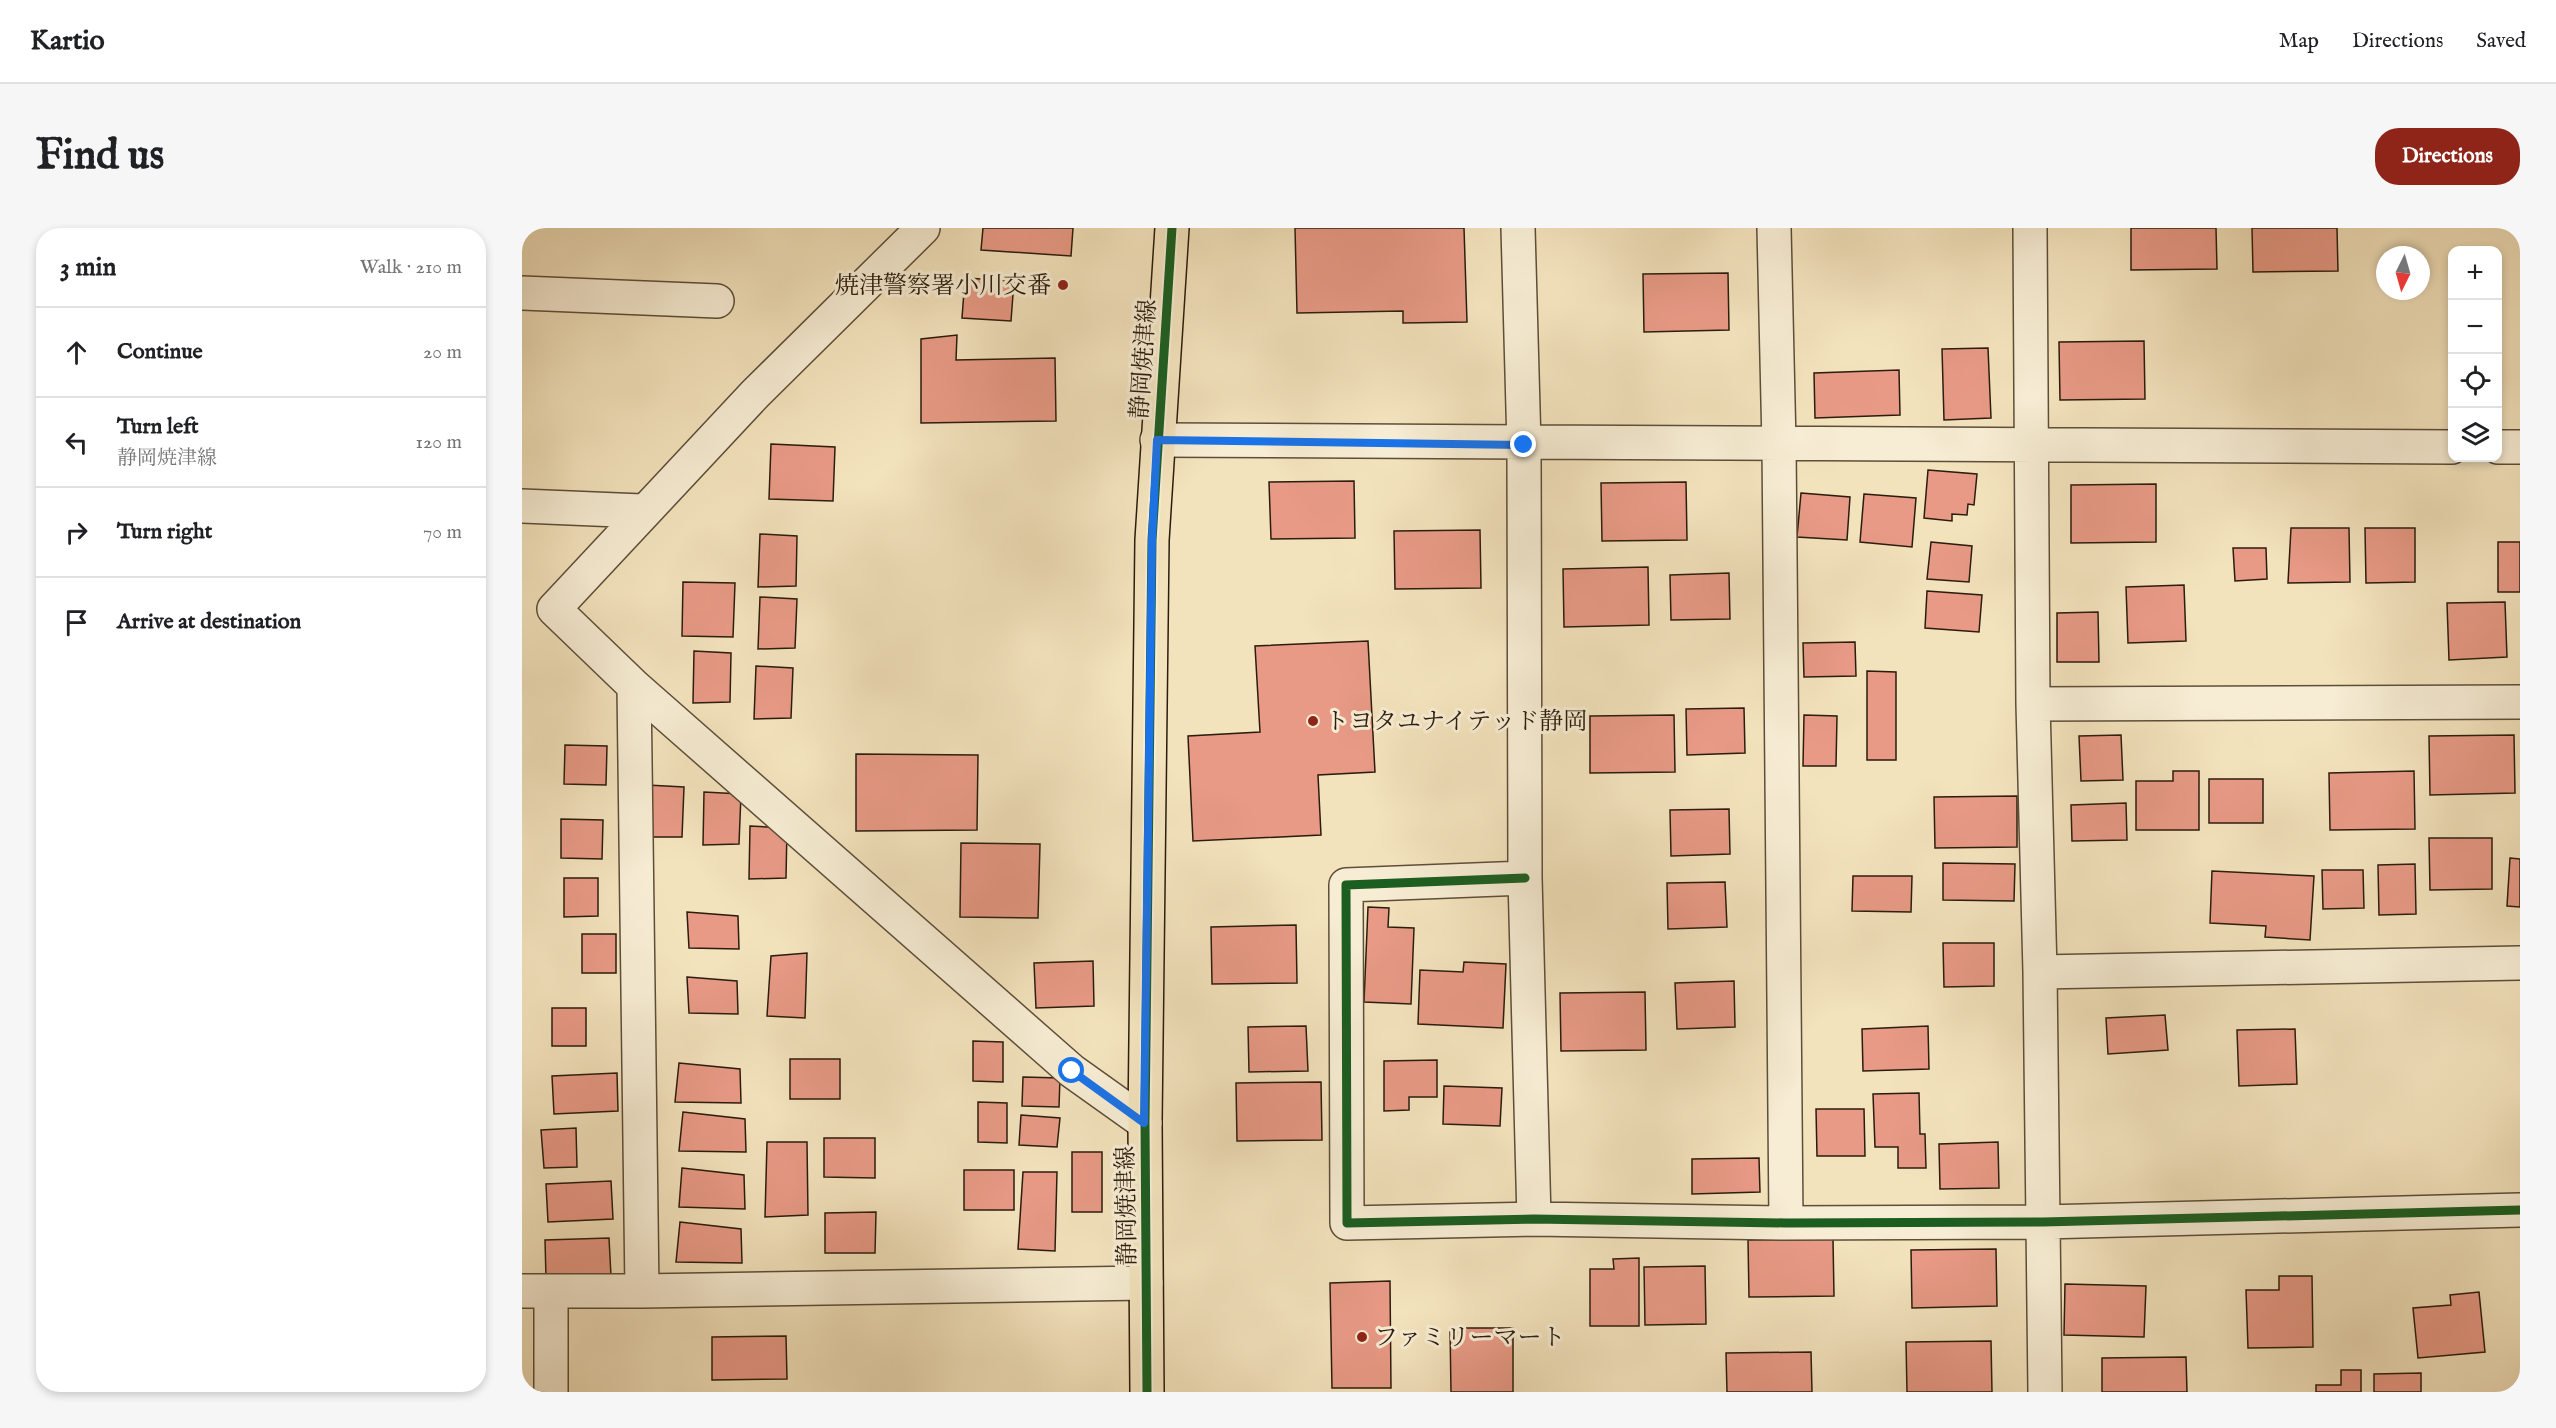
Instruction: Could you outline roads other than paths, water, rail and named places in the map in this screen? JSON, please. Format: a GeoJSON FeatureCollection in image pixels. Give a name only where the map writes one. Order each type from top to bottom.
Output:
{"type":"FeatureCollection","features":[{"type":"Feature","properties":{"kind":"main road","name":"静岡焼津線"},"geometry":{"type":"LineString","coordinates":[[1147,1392],[1144,1123],[1152,540],[1172,228]]}},
{"type":"Feature","properties":{"kind":"street"},"geometry":{"type":"LineString","coordinates":[[923,228],[755,394],[642,511],[554,609],[634,686],[1072,1071],[1144,1123]]}},
{"type":"Feature","properties":{"kind":"street"},"geometry":{"type":"LineString","coordinates":[[1518,228],[1524,445],[1524,878],[1534,1219]]}},
{"type":"Feature","properties":{"kind":"street"},"geometry":{"type":"LineString","coordinates":[[1774,228],[1779,445],[1786,1223]]}},
{"type":"Feature","properties":{"kind":"street"},"geometry":{"type":"LineString","coordinates":[[2030,228],[2033,704],[2040,972],[2045,1392]]}},
{"type":"Feature","properties":{"kind":"street"},"geometry":{"type":"LineString","coordinates":[[522,293],[717,301]]}},
{"type":"Feature","properties":{"kind":"street"},"geometry":{"type":"LineString","coordinates":[[1157,440],[1524,445],[2030,442],[2448,447]]}},
{"type":"Feature","properties":{"kind":"street"},"geometry":{"type":"LineString","coordinates":[[2502,447],[2520,447]]}},
{"type":"Feature","properties":{"kind":"street"},"geometry":{"type":"LineString","coordinates":[[522,506],[642,511]]}},
{"type":"Feature","properties":{"kind":"street"},"geometry":{"type":"LineString","coordinates":[[634,686],[642,1291]]}},
{"type":"Feature","properties":{"kind":"street"},"geometry":{"type":"LineString","coordinates":[[2033,704],[2520,702]]}},
{"type":"Feature","properties":{"kind":"street"},"geometry":{"type":"LineString","coordinates":[[1524,878],[1346,885],[1347,1223],[1534,1219],[1786,1223],[2043,1222],[2520,1210]]}},
{"type":"Feature","properties":{"kind":"street"},"geometry":{"type":"LineString","coordinates":[[2040,972],[2520,963]]}},
{"type":"Feature","properties":{"kind":"street"},"geometry":{"type":"LineString","coordinates":[[551,1392],[537,1291],[1146,1282]]}},
{"type":"Feature","properties":{"kind":"place","name":"焼津警察署小川交番"},"geometry":{"type":"Point","coordinates":[1063,285]}},
{"type":"Feature","properties":{"kind":"place","name":"トヨタユナイテッド静岡"},"geometry":{"type":"Point","coordinates":[1313,721]}},
{"type":"Feature","properties":{"kind":"place","name":"ファミリーマート"},"geometry":{"type":"Point","coordinates":[1362,1337]}}]}
